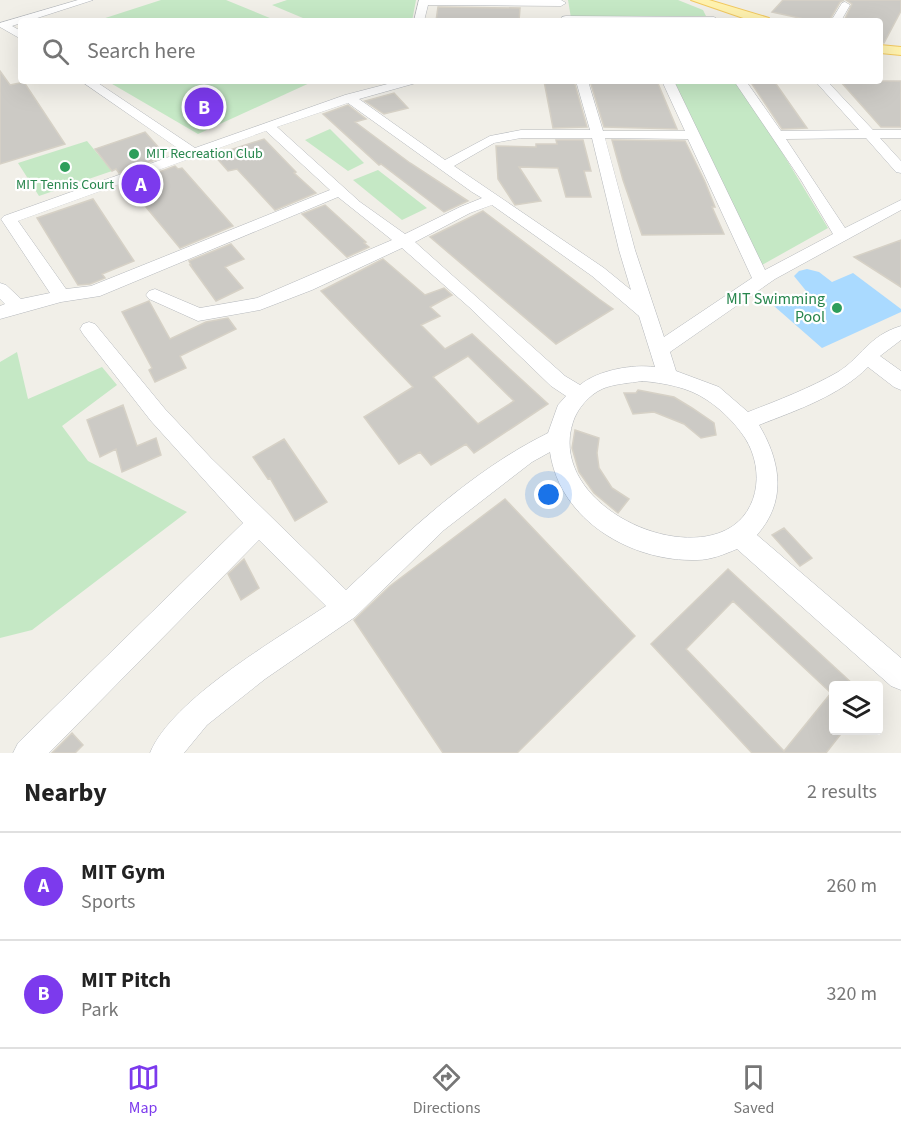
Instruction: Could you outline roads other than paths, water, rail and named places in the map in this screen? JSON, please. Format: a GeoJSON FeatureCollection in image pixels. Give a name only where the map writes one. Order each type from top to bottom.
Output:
{"type":"FeatureCollection","features":[{"type":"Feature","properties":{"kind":"main road"},"geometry":{"type":"LineString","coordinates":[[685,0],[713,17]]}},
{"type":"Feature","properties":{"kind":"main road"},"geometry":{"type":"LineString","coordinates":[[697,0],[755,18]]}},
{"type":"Feature","properties":{"kind":"main road"},"geometry":{"type":"LineString","coordinates":[[883,44],[901,46]]}},
{"type":"Feature","properties":{"kind":"main road"},"geometry":{"type":"LineString","coordinates":[[883,49],[901,51]]}},
{"type":"Feature","properties":{"kind":"street"},"geometry":{"type":"LineString","coordinates":[[24,18],[88,0]]}},
{"type":"Feature","properties":{"kind":"street"},"geometry":{"type":"LineString","coordinates":[[420,18],[424,1],[560,1],[565,18]]}},
{"type":"Feature","properties":{"kind":"street"},"geometry":{"type":"LineString","coordinates":[[838,18],[845,5]]}},
{"type":"Feature","properties":{"kind":"street"},"geometry":{"type":"LineString","coordinates":[[686,18],[713,17]]}},
{"type":"Feature","properties":{"kind":"street"},"geometry":{"type":"LineString","coordinates":[[2,24],[18,20]]}},
{"type":"Feature","properties":{"kind":"street"},"geometry":{"type":"LineString","coordinates":[[2,24],[18,34]]}},
{"type":"Feature","properties":{"kind":"street"},"geometry":{"type":"LineString","coordinates":[[91,84],[194,153]]}},
{"type":"Feature","properties":{"kind":"street"},"geometry":{"type":"LineString","coordinates":[[61,296],[9,219],[349,98],[401,84]]}},
{"type":"Feature","properties":{"kind":"street"},"geometry":{"type":"LineString","coordinates":[[583,84],[627,250],[668,376]]}},
{"type":"Feature","properties":{"kind":"street"},"geometry":{"type":"LineString","coordinates":[[669,84],[761,280]]}},
{"type":"Feature","properties":{"kind":"street"},"geometry":{"type":"LineString","coordinates":[[742,84],[778,135],[842,236]]}},
{"type":"Feature","properties":{"kind":"street"},"geometry":{"type":"LineString","coordinates":[[824,84],[901,169]]}},
{"type":"Feature","properties":{"kind":"street"},"geometry":{"type":"LineString","coordinates":[[349,98],[598,272],[648,313]]}},
{"type":"Feature","properties":{"kind":"street"},"geometry":{"type":"LineString","coordinates":[[268,126],[340,191],[404,241],[476,303],[558,381],[579,394]]}},
{"type":"Feature","properties":{"kind":"street"},"geometry":{"type":"LineString","coordinates":[[445,166],[490,140],[521,134],[693,135]]}},
{"type":"Feature","properties":{"kind":"street"},"geometry":{"type":"LineString","coordinates":[[778,135],[901,134]]}},
{"type":"Feature","properties":{"kind":"street"},"geometry":{"type":"LineString","coordinates":[[0,313],[18,306],[61,296],[94,292],[340,191]]}},
{"type":"Feature","properties":{"kind":"street"},"geometry":{"type":"LineString","coordinates":[[155,295],[198,315],[260,304],[306,286],[465,210],[494,199]]}},
{"type":"Feature","properties":{"kind":"street"},"geometry":{"type":"LineString","coordinates":[[660,349],[761,280],[901,204]]}},
{"type":"Feature","properties":{"kind":"street"},"geometry":{"type":"LineString","coordinates":[[0,289],[18,306]]}},
{"type":"Feature","properties":{"kind":"street"},"geometry":{"type":"LineString","coordinates":[[89,329],[155,412],[260,524],[346,608]]}},
{"type":"Feature","properties":{"kind":"street"},"geometry":{"type":"LineString","coordinates":[[745,422],[798,401],[847,376],[890,337],[901,333]]}},
{"type":"Feature","properties":{"kind":"street"},"geometry":{"type":"LineString","coordinates":[[867,356],[901,382]]}},
{"type":"Feature","properties":{"kind":"street"},"geometry":{"type":"LineString","coordinates":[[642,373],[668,376],[691,383],[730,406],[745,422],[763,451],[768,481],[766,496],[753,523],[739,535],[709,547],[677,549],[644,543],[619,532],[592,512],[572,488],[561,463],[558,438],[565,412],[579,394],[598,382],[622,375],[642,373]]}},
{"type":"Feature","properties":{"kind":"street"},"geometry":{"type":"LineString","coordinates":[[165,753],[197,715],[255,669],[346,608],[436,522],[524,455],[558,438]]}},
{"type":"Feature","properties":{"kind":"street"},"geometry":{"type":"LineString","coordinates":[[28,753],[260,524]]}},
{"type":"Feature","properties":{"kind":"street"},"geometry":{"type":"LineString","coordinates":[[739,535],[901,676]]}},
{"type":"Feature","properties":{"kind":"water","name":"MIT Swimming Pool"},"geometry":{"type":"Polygon","coordinates":[[[807,269],[819,272],[832,282],[853,273],[901,309],[901,312],[822,348],[774,306],[807,292],[794,276],[799,271],[807,269]]]}},
{"type":"Feature","properties":{"kind":"place","name":"MIT Pitch"},"geometry":{"type":"Point","coordinates":[204,107]}},
{"type":"Feature","properties":{"kind":"place","name":"MIT Recreation Club"},"geometry":{"type":"Point","coordinates":[134,154]}},
{"type":"Feature","properties":{"kind":"place","name":"MIT Tennis Court"},"geometry":{"type":"Point","coordinates":[65,167]}},
{"type":"Feature","properties":{"kind":"place","name":"MIT Gym"},"geometry":{"type":"Point","coordinates":[141,184]}},
{"type":"Feature","properties":{"kind":"place","name":"MIT Swimming Pool"},"geometry":{"type":"Point","coordinates":[837,308]}}]}
